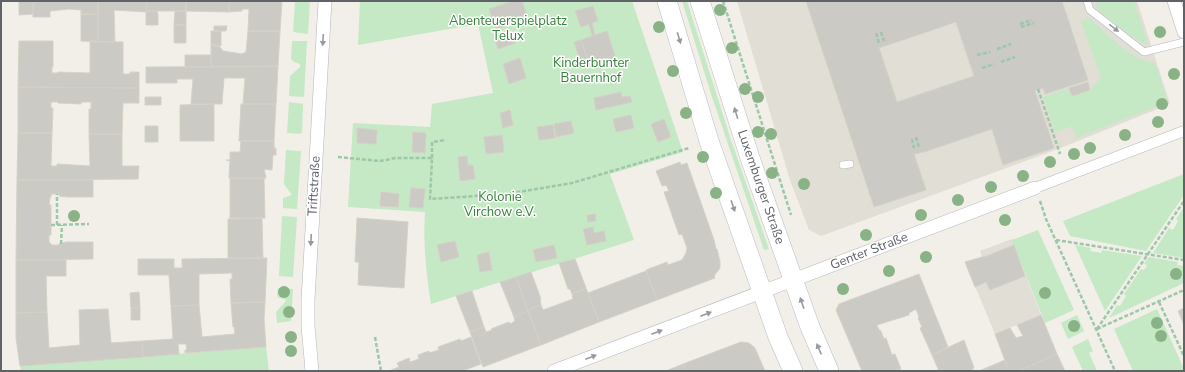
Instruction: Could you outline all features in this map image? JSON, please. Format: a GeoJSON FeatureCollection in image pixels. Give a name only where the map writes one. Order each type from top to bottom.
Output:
{"type":"FeatureCollection","features":[{"type":"Feature","properties":{"kind":"main road"},"geometry":{"type":"LineString","coordinates":[[667,1],[709,141],[778,337],[793,371]]}},
{"type":"Feature","properties":{"kind":"main road","name":"Luxemburger Straße"},"geometry":{"type":"LineString","coordinates":[[700,1],[750,158],[810,327],[829,371]]}},
{"type":"Feature","properties":{"kind":"street","name":"Triftstraße"},"geometry":{"type":"LineString","coordinates":[[312,371],[308,326],[308,300],[325,1]]}},
{"type":"Feature","properties":{"kind":"street"},"geometry":{"type":"LineString","coordinates":[[1174,1],[1184,32]]}},
{"type":"Feature","properties":{"kind":"street","name":"Genter Straße"},"geometry":{"type":"LineString","coordinates":[[554,371],[1184,131]]}},
{"type":"Feature","properties":{"kind":"lane"},"geometry":{"type":"LineString","coordinates":[[1087,1],[1090,10],[1144,52],[1184,42]]}},
{"type":"Feature","properties":{"kind":"path"},"geometry":{"type":"LineString","coordinates":[[723,1],[793,221]]}},
{"type":"Feature","properties":{"kind":"path"},"geometry":{"type":"LineString","coordinates":[[1021,26],[1033,21]]}},
{"type":"Feature","properties":{"kind":"path"},"geometry":{"type":"LineString","coordinates":[[881,32],[884,42]]}},
{"type":"Feature","properties":{"kind":"path"},"geometry":{"type":"LineString","coordinates":[[876,34],[879,43]]}},
{"type":"Feature","properties":{"kind":"path"},"geometry":{"type":"LineString","coordinates":[[979,55],[990,51]]}},
{"type":"Feature","properties":{"kind":"path"},"geometry":{"type":"LineString","coordinates":[[1001,62],[1016,57]]}},
{"type":"Feature","properties":{"kind":"path"},"geometry":{"type":"LineString","coordinates":[[983,68],[994,64]]}},
{"type":"Feature","properties":{"kind":"path"},"geometry":{"type":"LineString","coordinates":[[1038,89],[1060,154]]}},
{"type":"Feature","properties":{"kind":"path"},"geometry":{"type":"LineString","coordinates":[[916,137],[919,147]]}},
{"type":"Feature","properties":{"kind":"path"},"geometry":{"type":"LineString","coordinates":[[912,139],[914,148]]}},
{"type":"Feature","properties":{"kind":"path"},"geometry":{"type":"LineString","coordinates":[[446,140],[432,142],[430,199],[508,194],[572,183],[690,148]]}},
{"type":"Feature","properties":{"kind":"path"},"geometry":{"type":"LineString","coordinates":[[338,157],[380,161],[396,158],[432,158]]}},
{"type":"Feature","properties":{"kind":"path"},"geometry":{"type":"LineString","coordinates":[[57,194],[57,225]]}},
{"type":"Feature","properties":{"kind":"path"},"geometry":{"type":"LineString","coordinates":[[1096,330],[1184,201]]}},
{"type":"Feature","properties":{"kind":"path"},"geometry":{"type":"LineString","coordinates":[[1046,219],[1115,371]]}},
{"type":"Feature","properties":{"kind":"path"},"geometry":{"type":"LineString","coordinates":[[51,225],[89,224]]}},
{"type":"Feature","properties":{"kind":"path"},"geometry":{"type":"LineString","coordinates":[[62,225],[62,244]]}},
{"type":"Feature","properties":{"kind":"path"},"geometry":{"type":"LineString","coordinates":[[1056,240],[1184,260]]}},
{"type":"Feature","properties":{"kind":"path"},"geometry":{"type":"LineString","coordinates":[[1096,330],[1184,290]]}},
{"type":"Feature","properties":{"kind":"path"},"geometry":{"type":"LineString","coordinates":[[1159,302],[1184,356]]}},
{"type":"Feature","properties":{"kind":"path"},"geometry":{"type":"LineString","coordinates":[[375,337],[381,371]]}},
{"type":"Feature","properties":{"kind":"shaded area"},"geometry":{"type":"Polygon","coordinates":[[[737,1],[1137,1],[1170,104],[1058,149],[821,236],[809,230],[790,180],[737,1]]]}},
{"type":"Feature","properties":{"kind":"shaded area"},"geometry":{"type":"Polygon","coordinates":[[[1012,239],[1041,315],[995,334],[965,262],[982,257],[980,251],[1012,239]]]}},
{"type":"Feature","properties":{"kind":"green space"},"geometry":{"type":"Polygon","coordinates":[[[295,1],[310,1],[308,34],[293,32],[295,1]]]}},
{"type":"Feature","properties":{"kind":"green space","name":"Kolonie Virchow e.V."},"geometry":{"type":"Polygon","coordinates":[[[360,1],[632,1],[683,152],[610,174],[634,240],[431,304],[425,258],[425,212],[348,207],[353,123],[430,127],[432,104],[493,93],[478,24],[358,45],[360,1]]]}},
{"type":"Feature","properties":{"kind":"green space"},"geometry":{"type":"Polygon","coordinates":[[[682,1],[687,1],[730,137],[769,249],[764,250],[712,97],[682,1]]]}},
{"type":"Feature","properties":{"kind":"green space"},"geometry":{"type":"Polygon","coordinates":[[[1096,1],[1134,1],[1148,44],[1145,44],[1124,31],[1097,9],[1096,1]]]}},
{"type":"Feature","properties":{"kind":"green space"},"geometry":{"type":"Polygon","coordinates":[[[1089,18],[1119,45],[1136,57],[1155,63],[1168,102],[1076,138],[1072,126],[1055,132],[1043,97],[1069,88],[1072,96],[1090,90],[1101,78],[1081,21],[1089,18]]]}},
{"type":"Feature","properties":{"kind":"green space"},"geometry":{"type":"Polygon","coordinates":[[[292,41],[307,41],[304,97],[289,96],[290,76],[300,67],[300,64],[291,59],[292,41]]]}},
{"type":"Feature","properties":{"kind":"green space"},"geometry":{"type":"Polygon","coordinates":[[[289,102],[303,104],[302,132],[300,134],[287,133],[289,102]]]}},
{"type":"Feature","properties":{"kind":"green space"},"geometry":{"type":"Polygon","coordinates":[[[286,150],[301,151],[297,209],[283,208],[283,198],[292,195],[284,184],[286,150]]]}},
{"type":"Feature","properties":{"kind":"green space"},"geometry":{"type":"Polygon","coordinates":[[[1184,174],[1184,195],[1146,251],[1070,236],[1063,221],[1184,174]]]}},
{"type":"Feature","properties":{"kind":"green space"},"geometry":{"type":"Polygon","coordinates":[[[1184,207],[1184,258],[1153,253],[1169,228],[1173,230],[1178,221],[1176,219],[1184,207]]]}},
{"type":"Feature","properties":{"kind":"green space"},"geometry":{"type":"Polygon","coordinates":[[[282,216],[297,217],[293,277],[279,276],[282,216]]]}},
{"type":"Feature","properties":{"kind":"green space"},"geometry":{"type":"Polygon","coordinates":[[[1038,230],[1074,310],[1045,323],[1012,240],[1038,230]]]}},
{"type":"Feature","properties":{"kind":"green space"},"geometry":{"type":"Polygon","coordinates":[[[1075,245],[1091,248],[1090,251],[1101,253],[1102,250],[1142,256],[1105,311],[1075,245]]]}},
{"type":"Feature","properties":{"kind":"green space"},"geometry":{"type":"Polygon","coordinates":[[[1149,257],[1178,262],[1177,265],[1184,266],[1184,283],[1109,318],[1117,305],[1120,306],[1126,296],[1124,294],[1141,269],[1144,270],[1147,266],[1144,263],[1149,257]]]}},
{"type":"Feature","properties":{"kind":"green space"},"geometry":{"type":"Polygon","coordinates":[[[278,288],[293,289],[291,321],[277,323],[276,312],[286,301],[285,299],[277,296],[278,288]]]}},
{"type":"Feature","properties":{"kind":"green space"},"geometry":{"type":"Polygon","coordinates":[[[1157,309],[1184,371],[1133,371],[1114,329],[1157,309]]]}},
{"type":"Feature","properties":{"kind":"green space"},"geometry":{"type":"Polygon","coordinates":[[[1077,315],[1084,331],[1068,339],[1061,323],[1077,315]]]}},
{"type":"Feature","properties":{"kind":"green space"},"geometry":{"type":"Polygon","coordinates":[[[1088,339],[1093,351],[1089,353],[1097,371],[1083,371],[1072,347],[1088,339]]]}},
{"type":"Feature","properties":{"kind":"green space"},"geometry":{"type":"Polygon","coordinates":[[[266,347],[269,371],[21,371],[20,366],[266,347]]]}},
{"type":"Feature","properties":{"kind":"building"},"geometry":{"type":"Polygon","coordinates":[[[19,1],[33,1],[33,14],[19,15],[19,1]]]}},
{"type":"Feature","properties":{"kind":"building"},"geometry":{"type":"Polygon","coordinates":[[[33,1],[98,1],[98,14],[81,14],[81,10],[69,9],[50,11],[50,17],[33,17],[33,1]]]}},
{"type":"Feature","properties":{"kind":"building"},"geometry":{"type":"Polygon","coordinates":[[[98,1],[147,1],[146,12],[114,10],[115,42],[98,42],[98,1]]]}},
{"type":"Feature","properties":{"kind":"building"},"geometry":{"type":"Polygon","coordinates":[[[147,1],[186,1],[186,11],[146,11],[147,1]]]}},
{"type":"Feature","properties":{"kind":"building"},"geometry":{"type":"Polygon","coordinates":[[[186,1],[229,1],[229,12],[186,11],[186,1]]]}},
{"type":"Feature","properties":{"kind":"building"},"geometry":{"type":"Polygon","coordinates":[[[229,1],[282,1],[280,31],[248,31],[249,9],[229,12],[229,1]]]}},
{"type":"Feature","properties":{"kind":"building"},"geometry":{"type":"Polygon","coordinates":[[[513,1],[522,1],[528,19],[496,30],[489,9],[513,1]]]}},
{"type":"Feature","properties":{"kind":"building"},"geometry":{"type":"Polygon","coordinates":[[[806,1],[1062,1],[1088,80],[1045,94],[1043,88],[1035,91],[1054,148],[1003,165],[992,129],[914,154],[926,190],[874,207],[806,1]],[[956,22],[879,48],[897,102],[974,76],[956,22]]]}},
{"type":"Feature","properties":{"kind":"building"},"geometry":{"type":"Polygon","coordinates":[[[593,6],[598,21],[592,23],[595,35],[592,36],[589,24],[581,27],[575,11],[593,6]]]}},
{"type":"Feature","properties":{"kind":"building"},"geometry":{"type":"Polygon","coordinates":[[[146,11],[157,11],[158,25],[146,25],[146,11]]]}},
{"type":"Feature","properties":{"kind":"building"},"geometry":{"type":"Polygon","coordinates":[[[175,11],[186,11],[186,25],[174,25],[175,11]]]}},
{"type":"Feature","properties":{"kind":"building"},"geometry":{"type":"Polygon","coordinates":[[[81,14],[98,14],[98,42],[81,41],[81,14]]]}},
{"type":"Feature","properties":{"kind":"building"},"geometry":{"type":"Polygon","coordinates":[[[174,25],[186,25],[186,43],[174,43],[174,25]]]}},
{"type":"Feature","properties":{"kind":"building"},"geometry":{"type":"Polygon","coordinates":[[[214,26],[227,26],[226,31],[214,31],[214,26]]]}},
{"type":"Feature","properties":{"kind":"building"},"geometry":{"type":"Polygon","coordinates":[[[211,31],[221,31],[221,46],[214,46],[214,44],[211,44],[211,31]]]}},
{"type":"Feature","properties":{"kind":"building"},"geometry":{"type":"Polygon","coordinates":[[[248,31],[280,31],[278,66],[211,67],[211,44],[214,44],[214,46],[219,46],[223,51],[242,54],[246,52],[248,31]]]}},
{"type":"Feature","properties":{"kind":"building"},"geometry":{"type":"Polygon","coordinates":[[[607,31],[618,65],[609,68],[606,61],[590,66],[581,40],[607,31]]]}},
{"type":"Feature","properties":{"kind":"building"},"geometry":{"type":"Polygon","coordinates":[[[512,33],[516,43],[498,49],[495,39],[512,33]]]}},
{"type":"Feature","properties":{"kind":"building"},"geometry":{"type":"Polygon","coordinates":[[[581,40],[590,66],[583,69],[574,42],[581,40]]]}},
{"type":"Feature","properties":{"kind":"building"},"geometry":{"type":"Polygon","coordinates":[[[19,41],[53,41],[52,73],[90,73],[90,41],[123,42],[123,74],[139,72],[139,88],[18,87],[19,41]]]}},
{"type":"Feature","properties":{"kind":"building"},"geometry":{"type":"Polygon","coordinates":[[[185,55],[211,55],[211,67],[185,67],[185,55]]]}},
{"type":"Feature","properties":{"kind":"building"},"geometry":{"type":"Polygon","coordinates":[[[520,58],[526,78],[509,84],[503,64],[520,58]]]}},
{"type":"Feature","properties":{"kind":"building"},"geometry":{"type":"Polygon","coordinates":[[[278,66],[276,104],[243,104],[245,78],[224,78],[222,104],[191,104],[193,79],[177,79],[177,83],[146,83],[146,67],[278,66]]]}},
{"type":"Feature","properties":{"kind":"building"},"geometry":{"type":"Polygon","coordinates":[[[1088,82],[1090,90],[1072,96],[1069,88],[1088,82]]]}},
{"type":"Feature","properties":{"kind":"building"},"geometry":{"type":"Polygon","coordinates":[[[18,87],[139,88],[139,103],[123,103],[122,134],[89,134],[89,109],[91,109],[91,102],[81,102],[81,104],[51,102],[51,108],[53,108],[52,133],[18,133],[18,87]]]}},
{"type":"Feature","properties":{"kind":"building"},"geometry":{"type":"Polygon","coordinates":[[[621,92],[622,97],[630,96],[632,102],[596,110],[594,98],[621,92]]]}},
{"type":"Feature","properties":{"kind":"building"},"geometry":{"type":"Polygon","coordinates":[[[145,97],[161,97],[161,105],[145,105],[145,97]]]}},
{"type":"Feature","properties":{"kind":"building"},"geometry":{"type":"Polygon","coordinates":[[[214,104],[214,141],[180,141],[180,105],[214,104]]]}},
{"type":"Feature","properties":{"kind":"building"},"geometry":{"type":"Polygon","coordinates":[[[241,104],[276,104],[274,141],[239,141],[241,104]]]}},
{"type":"Feature","properties":{"kind":"building"},"geometry":{"type":"Polygon","coordinates":[[[510,110],[513,125],[503,128],[500,113],[510,110]]]}},
{"type":"Feature","properties":{"kind":"building"},"geometry":{"type":"Polygon","coordinates":[[[631,115],[634,128],[616,132],[613,119],[631,115]]]}},
{"type":"Feature","properties":{"kind":"building"},"geometry":{"type":"Polygon","coordinates":[[[664,119],[671,137],[658,142],[651,124],[664,119]]]}},
{"type":"Feature","properties":{"kind":"building"},"geometry":{"type":"Polygon","coordinates":[[[571,121],[574,133],[556,137],[554,124],[571,121]]]}},
{"type":"Feature","properties":{"kind":"building"},"geometry":{"type":"Polygon","coordinates":[[[553,125],[555,138],[539,140],[537,127],[553,125]]]}},
{"type":"Feature","properties":{"kind":"building"},"geometry":{"type":"Polygon","coordinates":[[[145,126],[158,126],[158,142],[145,142],[145,126]]]}},
{"type":"Feature","properties":{"kind":"building"},"geometry":{"type":"Polygon","coordinates":[[[357,128],[377,130],[376,144],[357,143],[357,128]]]}},
{"type":"Feature","properties":{"kind":"building"},"geometry":{"type":"Polygon","coordinates":[[[413,132],[426,133],[425,153],[412,152],[413,132]]]}},
{"type":"Feature","properties":{"kind":"building"},"geometry":{"type":"Polygon","coordinates":[[[18,133],[52,133],[51,166],[57,166],[57,164],[90,166],[89,134],[122,134],[122,166],[139,166],[138,179],[17,180],[18,133]]]}},
{"type":"Feature","properties":{"kind":"building"},"geometry":{"type":"Polygon","coordinates":[[[502,135],[504,152],[486,154],[484,137],[502,135]]]}},
{"type":"Feature","properties":{"kind":"building"},"geometry":{"type":"Polygon","coordinates":[[[241,141],[274,141],[276,155],[273,155],[272,170],[264,169],[266,178],[229,178],[230,161],[226,160],[230,160],[230,152],[240,152],[241,141]]]}},
{"type":"Feature","properties":{"kind":"building"},"geometry":{"type":"Polygon","coordinates":[[[467,156],[468,165],[473,165],[475,179],[460,181],[458,157],[467,156]]]}},
{"type":"Feature","properties":{"kind":"building"},"geometry":{"type":"Polygon","coordinates":[[[680,162],[681,165],[687,163],[717,249],[720,268],[714,276],[715,278],[657,300],[646,270],[667,262],[668,265],[682,260],[687,248],[682,234],[679,235],[664,192],[669,191],[666,185],[662,186],[656,171],[680,162]]]}},
{"type":"Feature","properties":{"kind":"building"},"geometry":{"type":"Polygon","coordinates":[[[230,178],[264,178],[265,218],[230,218],[230,178]]]}},
{"type":"Feature","properties":{"kind":"building"},"geometry":{"type":"Polygon","coordinates":[[[17,180],[93,180],[93,197],[67,197],[59,196],[59,194],[52,194],[49,205],[51,205],[51,235],[49,235],[49,242],[52,245],[59,245],[66,242],[93,242],[93,259],[16,260],[17,180]]]}},
{"type":"Feature","properties":{"kind":"building"},"geometry":{"type":"Polygon","coordinates":[[[411,188],[425,189],[423,208],[409,207],[411,188]]]}},
{"type":"Feature","properties":{"kind":"building"},"geometry":{"type":"Polygon","coordinates":[[[381,192],[399,194],[398,207],[380,206],[381,192]]]}},
{"type":"Feature","properties":{"kind":"building"},"geometry":{"type":"Polygon","coordinates":[[[595,214],[596,221],[588,222],[587,215],[595,214]]]}},
{"type":"Feature","properties":{"kind":"building"},"geometry":{"type":"Polygon","coordinates":[[[262,218],[263,258],[228,258],[228,219],[262,218]]]}},
{"type":"Feature","properties":{"kind":"building"},"geometry":{"type":"Polygon","coordinates":[[[357,218],[408,222],[404,288],[358,285],[359,262],[355,262],[357,218]]]}},
{"type":"Feature","properties":{"kind":"building"},"geometry":{"type":"Polygon","coordinates":[[[593,227],[594,233],[604,231],[606,241],[587,245],[583,229],[593,227]]]}},
{"type":"Feature","properties":{"kind":"building"},"geometry":{"type":"Polygon","coordinates":[[[455,241],[459,257],[441,262],[437,245],[455,241]]]}},
{"type":"Feature","properties":{"kind":"building"},"geometry":{"type":"Polygon","coordinates":[[[554,245],[557,258],[536,262],[533,250],[554,245]]]}},
{"type":"Feature","properties":{"kind":"building"},"geometry":{"type":"Polygon","coordinates":[[[1014,245],[1025,276],[990,290],[986,282],[975,287],[965,262],[984,257],[1014,245]]]}},
{"type":"Feature","properties":{"kind":"building"},"geometry":{"type":"Polygon","coordinates":[[[489,252],[492,270],[480,272],[477,255],[489,252]]]}},
{"type":"Feature","properties":{"kind":"building"},"geometry":{"type":"Polygon","coordinates":[[[267,258],[265,302],[231,303],[230,279],[232,279],[232,273],[199,274],[199,305],[171,306],[169,275],[138,275],[138,259],[174,259],[174,268],[182,268],[182,259],[267,258]]]}},
{"type":"Feature","properties":{"kind":"building"},"geometry":{"type":"Polygon","coordinates":[[[575,259],[586,288],[572,294],[570,289],[568,289],[559,263],[575,259]]]}},
{"type":"Feature","properties":{"kind":"building"},"geometry":{"type":"Polygon","coordinates":[[[16,260],[66,260],[66,276],[46,276],[47,312],[16,313],[16,260]]]}},
{"type":"Feature","properties":{"kind":"building"},"geometry":{"type":"Polygon","coordinates":[[[646,271],[657,300],[599,322],[588,293],[646,271]]]}},
{"type":"Feature","properties":{"kind":"building"},"geometry":{"type":"Polygon","coordinates":[[[531,272],[541,299],[541,305],[528,310],[516,277],[531,272]]]}},
{"type":"Feature","properties":{"kind":"building"},"geometry":{"type":"Polygon","coordinates":[[[919,274],[948,347],[932,355],[920,328],[922,327],[916,309],[909,313],[909,315],[877,325],[884,339],[886,338],[892,355],[895,354],[901,369],[896,371],[862,371],[836,310],[839,304],[919,274]]]}},
{"type":"Feature","properties":{"kind":"building"},"geometry":{"type":"Polygon","coordinates":[[[516,277],[528,311],[514,317],[500,282],[516,277]]]}},
{"type":"Feature","properties":{"kind":"building"},"geometry":{"type":"Polygon","coordinates":[[[586,288],[599,322],[541,345],[528,310],[541,305],[543,310],[573,299],[572,294],[586,288]]]}},
{"type":"Feature","properties":{"kind":"building"},"geometry":{"type":"Polygon","coordinates":[[[472,291],[484,327],[470,332],[456,296],[472,291]]]}},
{"type":"Feature","properties":{"kind":"building"},"geometry":{"type":"Polygon","coordinates":[[[139,292],[140,307],[131,308],[130,293],[139,292]]]}},
{"type":"Feature","properties":{"kind":"building"},"geometry":{"type":"Polygon","coordinates":[[[265,302],[264,319],[266,347],[185,353],[185,350],[187,350],[186,344],[178,344],[179,354],[143,357],[142,341],[173,339],[171,306],[199,305],[202,337],[235,334],[231,303],[265,302]]]}},
{"type":"Feature","properties":{"kind":"building"},"geometry":{"type":"Polygon","coordinates":[[[140,307],[140,320],[131,320],[131,308],[140,307]]]}},
{"type":"Feature","properties":{"kind":"building"},"geometry":{"type":"Polygon","coordinates":[[[1184,308],[1184,325],[1178,311],[1184,308]]]}},
{"type":"Feature","properties":{"kind":"building"},"geometry":{"type":"Polygon","coordinates":[[[108,309],[111,343],[142,341],[143,357],[20,366],[16,338],[16,313],[47,312],[49,348],[80,345],[79,310],[108,309]]]}},
{"type":"Feature","properties":{"kind":"building"},"geometry":{"type":"Polygon","coordinates":[[[528,311],[541,345],[483,367],[470,332],[484,327],[486,332],[509,322],[510,324],[515,321],[514,317],[528,311]]]}},
{"type":"Feature","properties":{"kind":"building"},"geometry":{"type":"Polygon","coordinates":[[[1041,315],[1057,354],[1019,371],[1009,371],[995,334],[1010,328],[1016,338],[1023,336],[1017,325],[1041,315]]]}},
{"type":"Feature","properties":{"kind":"building"},"geometry":{"type":"Polygon","coordinates":[[[471,337],[481,364],[462,371],[391,371],[399,367],[397,363],[409,358],[410,362],[419,359],[418,355],[429,351],[429,353],[439,350],[438,347],[460,339],[461,341],[471,337]]]}},
{"type":"Feature","properties":{"kind":"building"},"geometry":{"type":"Polygon","coordinates":[[[964,340],[974,368],[972,369],[973,371],[939,371],[932,355],[964,340]]]}},
{"type":"Feature","properties":{"kind":"building"},"geometry":{"type":"Polygon","coordinates":[[[741,342],[749,343],[755,348],[765,371],[686,371],[683,364],[741,342]]]}},
{"type":"Feature","properties":{"kind":"building"},"geometry":{"type":"Polygon","coordinates":[[[1057,354],[1065,371],[1019,371],[1057,354]]]}},
{"type":"Feature","properties":{"kind":"building"},"geometry":{"type":"Polygon","coordinates":[[[1005,360],[1009,371],[979,371],[1005,360]]]}},
{"type":"Feature","properties":{"kind":"building"},"geometry":{"type":"Polygon","coordinates":[[[683,364],[686,371],[666,371],[683,364]]]}},
{"type":"Feature","properties":{"kind":"park label","name":"Abenteuerspielplatz Telux"},"geometry":{"type":"Point","coordinates":[508,28]}},
{"type":"Feature","properties":{"kind":"park label","name":"Kinderbunter Bauernhof"},"geometry":{"type":"Point","coordinates":[591,70]}}]}
